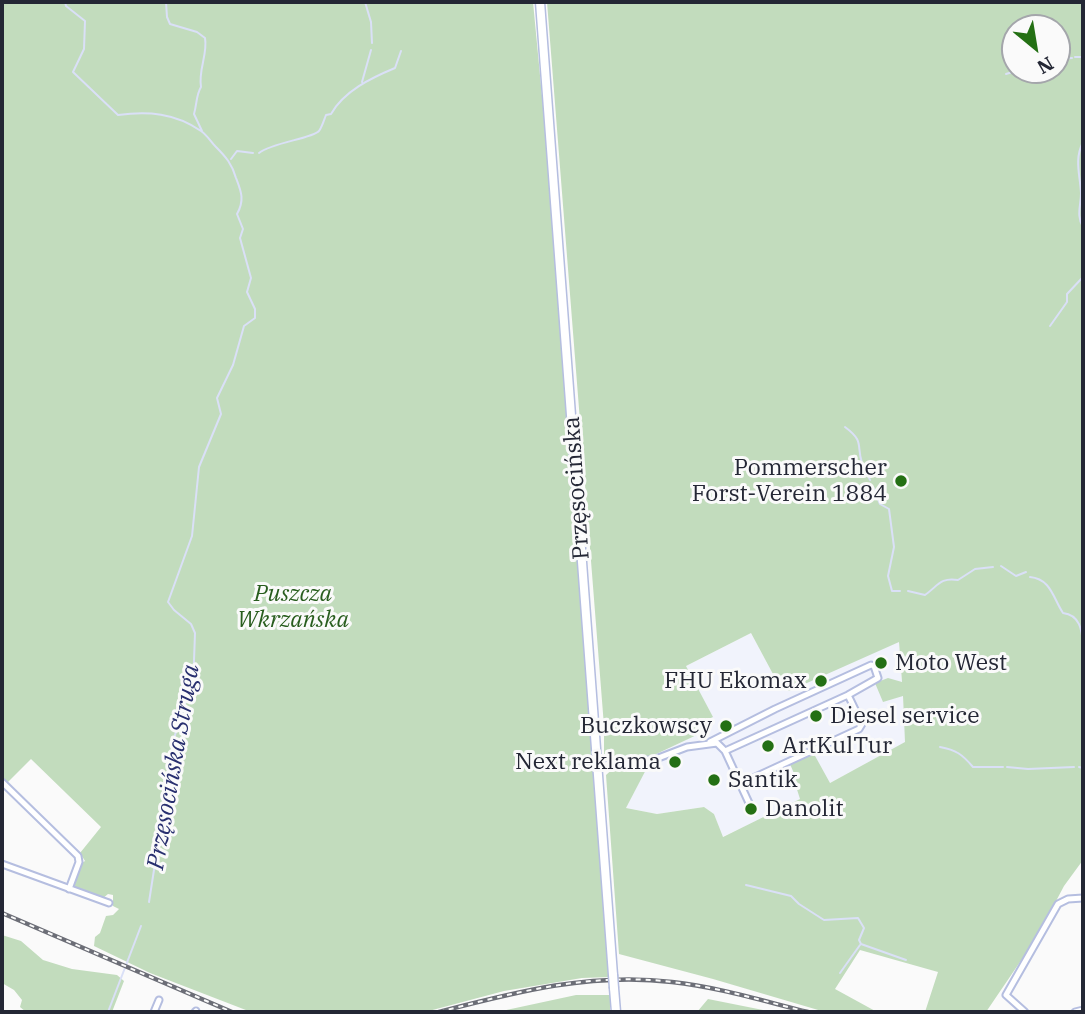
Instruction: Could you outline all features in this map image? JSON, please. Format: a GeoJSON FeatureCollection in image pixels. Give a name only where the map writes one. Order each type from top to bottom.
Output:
{"type":"FeatureCollection","features":[{"type":"Feature","properties":{"kind":"street","name":"Przęsocińska"},"geometry":{"type":"LineString","coordinates":[[540,2],[616,1012]]}},
{"type":"Feature","properties":{"kind":"street"},"geometry":{"type":"LineString","coordinates":[[598,767],[626,760],[655,759],[710,742],[775,709],[871,665],[874,666],[878,678],[848,695],[724,751]]}},
{"type":"Feature","properties":{"kind":"street"},"geometry":{"type":"LineString","coordinates":[[740,784],[859,729],[862,724],[848,695]]}},
{"type":"Feature","properties":{"kind":"street"},"geometry":{"type":"LineString","coordinates":[[710,742],[717,743],[724,751],[749,803]]}},
{"type":"Feature","properties":{"kind":"street"},"geometry":{"type":"LineString","coordinates":[[2,782],[78,856],[79,862],[69,889]]}},
{"type":"Feature","properties":{"kind":"street"},"geometry":{"type":"LineString","coordinates":[[2,864],[108,903]]}},
{"type":"Feature","properties":{"kind":"street"},"geometry":{"type":"LineString","coordinates":[[1025,1012],[1006,995],[1058,904],[1068,899],[1083,898]]}},
{"type":"Feature","properties":{"kind":"street"},"geometry":{"type":"LineString","coordinates":[[154,1012],[159,1000]]}},
{"type":"Feature","properties":{"kind":"street"},"geometry":{"type":"LineString","coordinates":[[1075,1012],[1083,1010]]}},
{"type":"Feature","properties":{"kind":"shaded area"},"geometry":{"type":"Polygon","coordinates":[[[751,633],[781,689],[899,641],[906,742],[776,812],[722,837],[714,814],[704,807],[657,814],[626,808],[652,756],[701,733],[700,723],[712,717],[686,666],[751,633]]]}},
{"type":"Feature","properties":{"kind":"green space","name":"Puszcza Wkrzańska"},"geometry":{"type":"Polygon","coordinates":[[[2,2],[533,2],[557,253],[610,977],[582,978],[504,991],[425,1012],[251,1012],[150,973],[94,946],[95,937],[100,933],[106,916],[113,915],[119,909],[113,906],[113,895],[108,894],[102,899],[72,887],[80,864],[85,861],[80,853],[101,827],[31,759],[7,783],[2,778],[2,2]]]}},
{"type":"Feature","properties":{"kind":"green space"},"geometry":{"type":"Polygon","coordinates":[[[547,2],[1083,2],[1083,860],[1064,886],[1037,937],[986,1012],[925,1012],[938,972],[860,950],[835,989],[877,1012],[825,1012],[619,954],[606,775],[617,765],[650,762],[626,808],[657,814],[704,807],[714,814],[723,837],[800,799],[790,764],[814,754],[830,783],[905,742],[903,696],[883,702],[875,683],[888,678],[902,682],[899,642],[789,691],[781,689],[751,633],[686,666],[713,717],[700,723],[701,733],[652,756],[613,762],[604,757],[604,726],[547,2]]]}},
{"type":"Feature","properties":{"kind":"green space"},"geometry":{"type":"Polygon","coordinates":[[[2,935],[21,941],[43,960],[72,969],[117,975],[124,981],[112,1012],[26,1012],[20,1007],[22,1000],[14,990],[2,983],[2,935]]]}},
{"type":"Feature","properties":{"kind":"green space"},"geometry":{"type":"Polygon","coordinates":[[[576,995],[610,995],[610,1012],[497,1012],[576,995]]]}},
{"type":"Feature","properties":{"kind":"green space"},"geometry":{"type":"Polygon","coordinates":[[[708,999],[773,1012],[697,1012],[708,999]]]}},
{"type":"Feature","properties":{"kind":"waterway","name":"Przęsocińska Struga"},"geometry":{"type":"LineString","coordinates":[[65,2],[66,6],[85,21],[84,49],[73,72],[118,115],[140,113],[181,120],[205,134],[231,165],[241,196],[237,214],[243,229],[240,238],[251,278],[247,292],[255,309],[255,318],[244,326],[233,365],[217,398],[221,414],[199,467],[192,536],[168,602],[191,624],[195,633],[193,688],[175,735],[149,902]]}},
{"type":"Feature","properties":{"kind":"waterway"},"geometry":{"type":"LineString","coordinates":[[166,2],[170,24],[197,32],[205,38],[201,87],[194,114],[202,131]]}},
{"type":"Feature","properties":{"kind":"waterway"},"geometry":{"type":"LineString","coordinates":[[365,2],[371,22],[372,43]]}},
{"type":"Feature","properties":{"kind":"waterway"},"geometry":{"type":"LineString","coordinates":[[362,82],[371,50]]}},
{"type":"Feature","properties":{"kind":"waterway"},"geometry":{"type":"LineString","coordinates":[[259,153],[273,146],[315,134],[326,115],[331,114],[351,92],[395,68],[401,51]]}},
{"type":"Feature","properties":{"kind":"waterway"},"geometry":{"type":"LineString","coordinates":[[1075,57],[1083,57]]}},
{"type":"Feature","properties":{"kind":"waterway"},"geometry":{"type":"LineString","coordinates":[[1083,142],[1078,161],[1081,193],[1079,214],[1083,227]]}},
{"type":"Feature","properties":{"kind":"waterway"},"geometry":{"type":"LineString","coordinates":[[231,159],[237,151],[253,153]]}},
{"type":"Feature","properties":{"kind":"waterway"},"geometry":{"type":"LineString","coordinates":[[1050,326],[1067,302],[1067,294],[1083,277]]}},
{"type":"Feature","properties":{"kind":"waterway"},"geometry":{"type":"LineString","coordinates":[[845,427],[858,440],[862,463],[870,480]]}},
{"type":"Feature","properties":{"kind":"waterway"},"geometry":{"type":"LineString","coordinates":[[873,487],[880,504],[889,509],[894,547],[888,576],[892,591],[900,591]]}},
{"type":"Feature","properties":{"kind":"waterway"},"geometry":{"type":"LineString","coordinates":[[1001,566],[1016,576],[1026,572]]}},
{"type":"Feature","properties":{"kind":"waterway"},"geometry":{"type":"LineString","coordinates":[[908,591],[925,595],[943,581],[958,580],[975,569],[993,567]]}},
{"type":"Feature","properties":{"kind":"waterway"},"geometry":{"type":"LineString","coordinates":[[1030,577],[1043,581],[1063,613],[1077,620],[1083,645]]}},
{"type":"Feature","properties":{"kind":"waterway"},"geometry":{"type":"LineString","coordinates":[[940,747],[958,753],[973,767],[1003,767]]}},
{"type":"Feature","properties":{"kind":"waterway"},"geometry":{"type":"LineString","coordinates":[[1007,767],[1074,767]]}},
{"type":"Feature","properties":{"kind":"waterway"},"geometry":{"type":"LineString","coordinates":[[1079,767],[1083,768]]}},
{"type":"Feature","properties":{"kind":"waterway"},"geometry":{"type":"LineString","coordinates":[[746,885],[791,896],[824,920],[858,918],[864,928],[859,940],[861,944],[906,960]]}},
{"type":"Feature","properties":{"kind":"waterway","name":"Przęsocińska Struga"},"geometry":{"type":"LineString","coordinates":[[108,1012],[141,926]]}},
{"type":"Feature","properties":{"kind":"waterway"},"geometry":{"type":"LineString","coordinates":[[840,973],[860,945]]}},
{"type":"Feature","properties":{"kind":"railway"},"geometry":{"type":"LineString","coordinates":[[2,913],[232,1012]]}},
{"type":"Feature","properties":{"kind":"railway"},"geometry":{"type":"LineString","coordinates":[[439,1012],[554,986],[613,980],[672,982],[706,987],[808,1012]]}},
{"type":"Feature","properties":{"kind":"place","name":"Pommerscher Forst-Verein 1884"},"geometry":{"type":"Point","coordinates":[901,481]}},
{"type":"Feature","properties":{"kind":"place","name":"Moto West"},"geometry":{"type":"Point","coordinates":[881,663]}},
{"type":"Feature","properties":{"kind":"place","name":"FHU Ekomax"},"geometry":{"type":"Point","coordinates":[821,681]}},
{"type":"Feature","properties":{"kind":"place","name":"Diesel service"},"geometry":{"type":"Point","coordinates":[816,716]}},
{"type":"Feature","properties":{"kind":"place","name":"Buczkowscy"},"geometry":{"type":"Point","coordinates":[726,726]}},
{"type":"Feature","properties":{"kind":"place","name":"ArtKulTur"},"geometry":{"type":"Point","coordinates":[768,746]}},
{"type":"Feature","properties":{"kind":"place","name":"Next reklama"},"geometry":{"type":"Point","coordinates":[675,762]}},
{"type":"Feature","properties":{"kind":"place","name":"Santik"},"geometry":{"type":"Point","coordinates":[714,780]}},
{"type":"Feature","properties":{"kind":"place","name":"Danolit"},"geometry":{"type":"Point","coordinates":[751,809]}}]}
